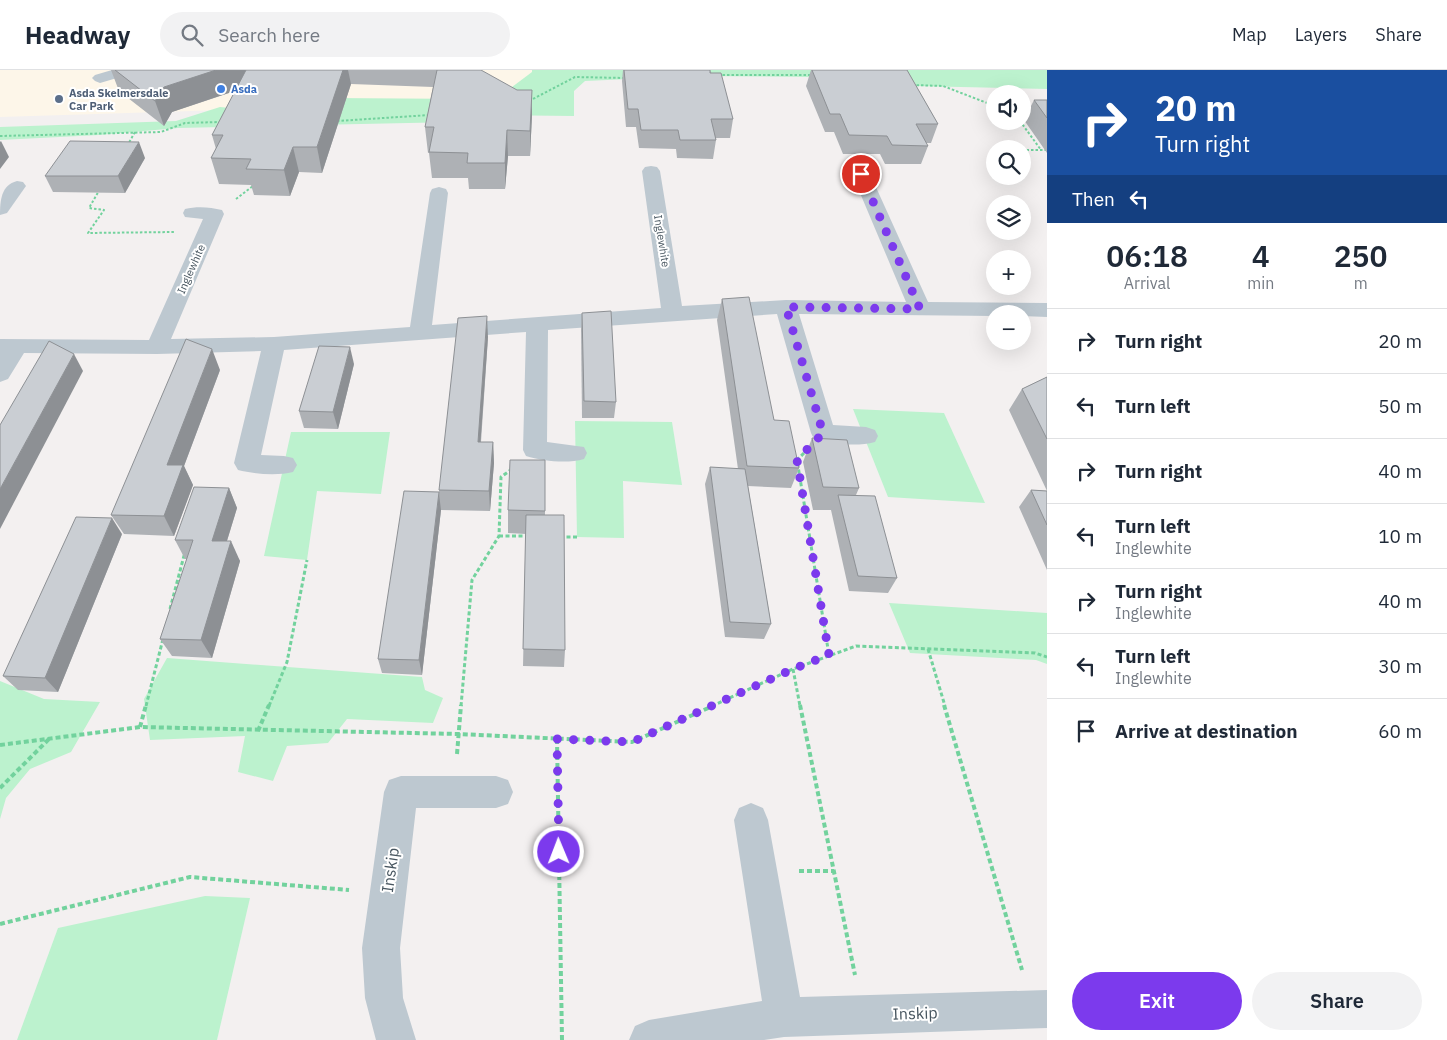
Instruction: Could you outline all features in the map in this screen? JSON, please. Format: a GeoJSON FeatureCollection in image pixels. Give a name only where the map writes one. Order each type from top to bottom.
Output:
{"type":"FeatureCollection","features":[{"type":"Feature","properties":{"kind":"street"},"geometry":{"type":"LineString","coordinates":[[100,78],[129,70]]}},
{"type":"Feature","properties":{"kind":"street","name":"Inglewhite"},"geometry":{"type":"LineString","coordinates":[[651,171],[672,312]]}},
{"type":"Feature","properties":{"kind":"street"},"geometry":{"type":"LineString","coordinates":[[861,174],[920,309]]}},
{"type":"Feature","properties":{"kind":"street"},"geometry":{"type":"LineString","coordinates":[[420,332],[439,194]]}},
{"type":"Feature","properties":{"kind":"street"},"geometry":{"type":"LineString","coordinates":[[192,213],[211,223]]}},
{"type":"Feature","properties":{"kind":"street","name":"Inglewhite"},"geometry":{"type":"LineString","coordinates":[[157,347],[211,223]]}},
{"type":"Feature","properties":{"kind":"street"},"geometry":{"type":"LineString","coordinates":[[786,307],[823,433],[866,436]]}},
{"type":"Feature","properties":{"kind":"street"},"geometry":{"type":"LineString","coordinates":[[0,374],[8,346],[157,347],[274,344],[672,312],[786,307],[1042,310],[1047,328]]}},
{"type":"Feature","properties":{"kind":"street"},"geometry":{"type":"LineString","coordinates":[[537,323],[535,450],[575,453]]}},
{"type":"Feature","properties":{"kind":"street"},"geometry":{"type":"LineString","coordinates":[[274,344],[247,464],[284,465]]}},
{"type":"Feature","properties":{"kind":"street","name":"Inskip"},"geometry":{"type":"LineString","coordinates":[[396,1040],[384,998],[381,948],[401,792],[496,792]]}},
{"type":"Feature","properties":{"kind":"street"},"geometry":{"type":"LineString","coordinates":[[751,820],[784,1017]]}},
{"type":"Feature","properties":{"kind":"street","name":"Inskip"},"geometry":{"type":"LineString","coordinates":[[651,1040],[784,1017],[1040,1009]]}},
{"type":"Feature","properties":{"kind":"path"},"geometry":{"type":"LineString","coordinates":[[715,75],[818,76]]}},
{"type":"Feature","properties":{"kind":"path"},"geometry":{"type":"LineString","coordinates":[[526,103],[575,77],[632,78]]}},
{"type":"Feature","properties":{"kind":"path"},"geometry":{"type":"LineString","coordinates":[[903,84],[943,86],[986,103]]}},
{"type":"Feature","properties":{"kind":"path"},"geometry":{"type":"LineString","coordinates":[[330,121],[434,115]]}},
{"type":"Feature","properties":{"kind":"path"},"geometry":{"type":"LineString","coordinates":[[0,136],[136,131],[161,132],[185,123],[224,122]]}},
{"type":"Feature","properties":{"kind":"path"},"geometry":{"type":"LineString","coordinates":[[1027,130],[1041,150]]}},
{"type":"Feature","properties":{"kind":"path"},"geometry":{"type":"LineString","coordinates":[[126,147],[136,131]]}},
{"type":"Feature","properties":{"kind":"path"},"geometry":{"type":"LineString","coordinates":[[1031,150],[1047,150]]}},
{"type":"Feature","properties":{"kind":"path"},"geometry":{"type":"LineString","coordinates":[[102,186],[89,208],[104,210],[88,233],[211,223],[253,186],[256,179]]}},
{"type":"Feature","properties":{"kind":"path"},"geometry":{"type":"LineString","coordinates":[[823,433],[797,460],[829,655]]}},
{"type":"Feature","properties":{"kind":"path"},"geometry":{"type":"LineString","coordinates":[[455,791],[458,734],[472,580],[499,536],[502,477],[535,450]]}},
{"type":"Feature","properties":{"kind":"path"},"geometry":{"type":"LineString","coordinates":[[499,536],[538,537]]}},
{"type":"Feature","properties":{"kind":"path"},"geometry":{"type":"LineString","coordinates":[[557,537],[577,537]]}},
{"type":"Feature","properties":{"kind":"path"},"geometry":{"type":"LineString","coordinates":[[168,617],[188,544]]}},
{"type":"Feature","properties":{"kind":"path"},"geometry":{"type":"LineString","coordinates":[[258,731],[287,662],[307,560]]}},
{"type":"Feature","properties":{"kind":"path"},"geometry":{"type":"LineString","coordinates":[[140,727],[164,635]]}},
{"type":"Feature","properties":{"kind":"path"},"geometry":{"type":"LineString","coordinates":[[0,745],[140,727],[458,734],[632,742],[793,669],[856,646],[1034,653],[1047,657]]}},
{"type":"Feature","properties":{"kind":"path"},"geometry":{"type":"LineString","coordinates":[[928,649],[1040,1009]]}},
{"type":"Feature","properties":{"kind":"path"},"geometry":{"type":"LineString","coordinates":[[793,669],[863,1015]]}},
{"type":"Feature","properties":{"kind":"path"},"geometry":{"type":"LineString","coordinates":[[0,788],[50,738]]}},
{"type":"Feature","properties":{"kind":"path"},"geometry":{"type":"LineString","coordinates":[[557,739],[562,1040]]}},
{"type":"Feature","properties":{"kind":"path"},"geometry":{"type":"LineString","coordinates":[[0,924],[190,877],[387,893]]}},
{"type":"Feature","properties":{"kind":"shaded area"},"geometry":{"type":"Polygon","coordinates":[[[0,70],[536,70],[537,80],[483,102],[0,117],[0,70]]]}},
{"type":"Feature","properties":{"kind":"green space"},"geometry":{"type":"Polygon","coordinates":[[[532,70],[1047,70],[1047,89],[1031,89],[1031,85],[986,85],[986,88],[869,85],[808,77],[696,76],[585,81],[574,91],[574,116],[488,115],[456,122],[178,128],[99,135],[0,140],[0,127],[176,121],[220,107],[272,112],[331,98],[475,99],[512,87],[532,72],[532,70]]]}},
{"type":"Feature","properties":{"kind":"green space"},"geometry":{"type":"Polygon","coordinates":[[[853,409],[944,413],[985,503],[888,497],[853,409]]]}},
{"type":"Feature","properties":{"kind":"green space"},"geometry":{"type":"Polygon","coordinates":[[[575,421],[672,422],[682,485],[623,481],[624,538],[577,537],[575,421]]]}},
{"type":"Feature","properties":{"kind":"green space"},"geometry":{"type":"Polygon","coordinates":[[[291,432],[390,432],[381,494],[317,491],[307,560],[264,556],[291,432]]]}},
{"type":"Feature","properties":{"kind":"green space"},"geometry":{"type":"Polygon","coordinates":[[[889,603],[1047,613],[1047,664],[1036,660],[910,653],[889,603]]]}},
{"type":"Feature","properties":{"kind":"green space"},"geometry":{"type":"Polygon","coordinates":[[[167,658],[422,677],[425,690],[443,698],[433,723],[347,719],[328,743],[287,746],[273,781],[238,772],[245,736],[150,740],[144,699],[167,658]]]}},
{"type":"Feature","properties":{"kind":"green space"},"geometry":{"type":"Polygon","coordinates":[[[0,681],[44,699],[100,702],[71,752],[30,769],[6,798],[0,819],[0,681]]]}},
{"type":"Feature","properties":{"kind":"green space"},"geometry":{"type":"Polygon","coordinates":[[[205,896],[250,898],[217,1040],[17,1040],[58,928],[205,896]]]}},
{"type":"Feature","properties":{"kind":"building"},"geometry":{"type":"Polygon","coordinates":[[[115,70],[216,70],[164,87],[155,101],[115,70]]]}},
{"type":"Feature","properties":{"kind":"building"},"geometry":{"type":"Polygon","coordinates":[[[246,70],[343,70],[317,147],[293,147],[284,170],[246,169],[251,159],[211,158],[223,135],[212,135],[246,70]]]}},
{"type":"Feature","properties":{"kind":"building"},"geometry":{"type":"Polygon","coordinates":[[[437,70],[481,70],[517,90],[532,90],[530,131],[507,130],[505,163],[467,163],[468,153],[429,152],[434,127],[425,127],[437,70]]]}},
{"type":"Feature","properties":{"kind":"building"},"geometry":{"type":"Polygon","coordinates":[[[624,70],[710,70],[710,73],[721,73],[733,119],[711,119],[716,140],[680,140],[678,130],[641,130],[638,109],[628,109],[624,70]]]}},
{"type":"Feature","properties":{"kind":"building"},"geometry":{"type":"Polygon","coordinates":[[[812,70],[907,70],[938,124],[916,124],[928,146],[892,145],[887,136],[849,135],[840,114],[830,114],[812,70]]]}},
{"type":"Feature","properties":{"kind":"building"},"geometry":{"type":"Polygon","coordinates":[[[1034,100],[1047,100],[1047,118],[1034,100]]]}},
{"type":"Feature","properties":{"kind":"building"},"geometry":{"type":"Polygon","coordinates":[[[70,141],[139,142],[118,176],[45,176],[70,141]]]}},
{"type":"Feature","properties":{"kind":"building"},"geometry":{"type":"Polygon","coordinates":[[[749,297],[774,420],[789,421],[799,468],[747,466],[722,299],[749,297]]]}},
{"type":"Feature","properties":{"kind":"building"},"geometry":{"type":"Polygon","coordinates":[[[611,311],[616,402],[584,401],[582,313],[611,311]]]}},
{"type":"Feature","properties":{"kind":"building"},"geometry":{"type":"Polygon","coordinates":[[[487,316],[478,442],[493,442],[489,491],[439,490],[458,318],[487,316]]]}},
{"type":"Feature","properties":{"kind":"building"},"geometry":{"type":"Polygon","coordinates":[[[186,339],[212,349],[167,465],[183,465],[164,516],[111,515],[186,339]]]}},
{"type":"Feature","properties":{"kind":"building"},"geometry":{"type":"Polygon","coordinates":[[[49,341],[74,354],[0,489],[0,425],[49,341]]]}},
{"type":"Feature","properties":{"kind":"building"},"geometry":{"type":"Polygon","coordinates":[[[319,346],[350,347],[333,412],[299,411],[319,346]]]}},
{"type":"Feature","properties":{"kind":"building"},"geometry":{"type":"Polygon","coordinates":[[[1047,377],[1047,439],[1022,389],[1047,377]]]}},
{"type":"Feature","properties":{"kind":"building"},"geometry":{"type":"Polygon","coordinates":[[[812,438],[847,440],[859,488],[823,487],[812,438]]]}},
{"type":"Feature","properties":{"kind":"building"},"geometry":{"type":"Polygon","coordinates":[[[510,460],[545,460],[545,511],[508,510],[510,460]]]}},
{"type":"Feature","properties":{"kind":"building"},"geometry":{"type":"Polygon","coordinates":[[[710,467],[745,469],[771,624],[730,622],[710,467]]]}},
{"type":"Feature","properties":{"kind":"building"},"geometry":{"type":"Polygon","coordinates":[[[194,487],[229,488],[212,541],[231,541],[201,640],[160,639],[193,540],[175,540],[194,487]]]}},
{"type":"Feature","properties":{"kind":"building"},"geometry":{"type":"Polygon","coordinates":[[[1031,490],[1047,491],[1047,525],[1031,490]]]}},
{"type":"Feature","properties":{"kind":"building"},"geometry":{"type":"Polygon","coordinates":[[[404,491],[439,492],[419,660],[378,659],[404,491]]]}},
{"type":"Feature","properties":{"kind":"building"},"geometry":{"type":"Polygon","coordinates":[[[838,495],[875,496],[897,578],[858,576],[838,495]]]}},
{"type":"Feature","properties":{"kind":"building"},"geometry":{"type":"Polygon","coordinates":[[[526,515],[564,515],[565,650],[523,649],[526,515]]]}},
{"type":"Feature","properties":{"kind":"building"},"geometry":{"type":"Polygon","coordinates":[[[76,517],[112,518],[45,678],[3,676],[76,517]]]}},
{"type":"Feature","properties":{"kind":"place","name":"Asda"},"geometry":{"type":"Point","coordinates":[221,89]}},
{"type":"Feature","properties":{"kind":"place","name":"Asda Skelmersdale Car Park"},"geometry":{"type":"Point","coordinates":[59,99]}},
{"type":"Feature","properties":{"kind":"route"},"geometry":{"type":"LineString","coordinates":[[559,852],[557,739],[632,742],[793,669],[829,655],[797,460],[823,433],[786,307],[920,309],[861,174]]}}]}
